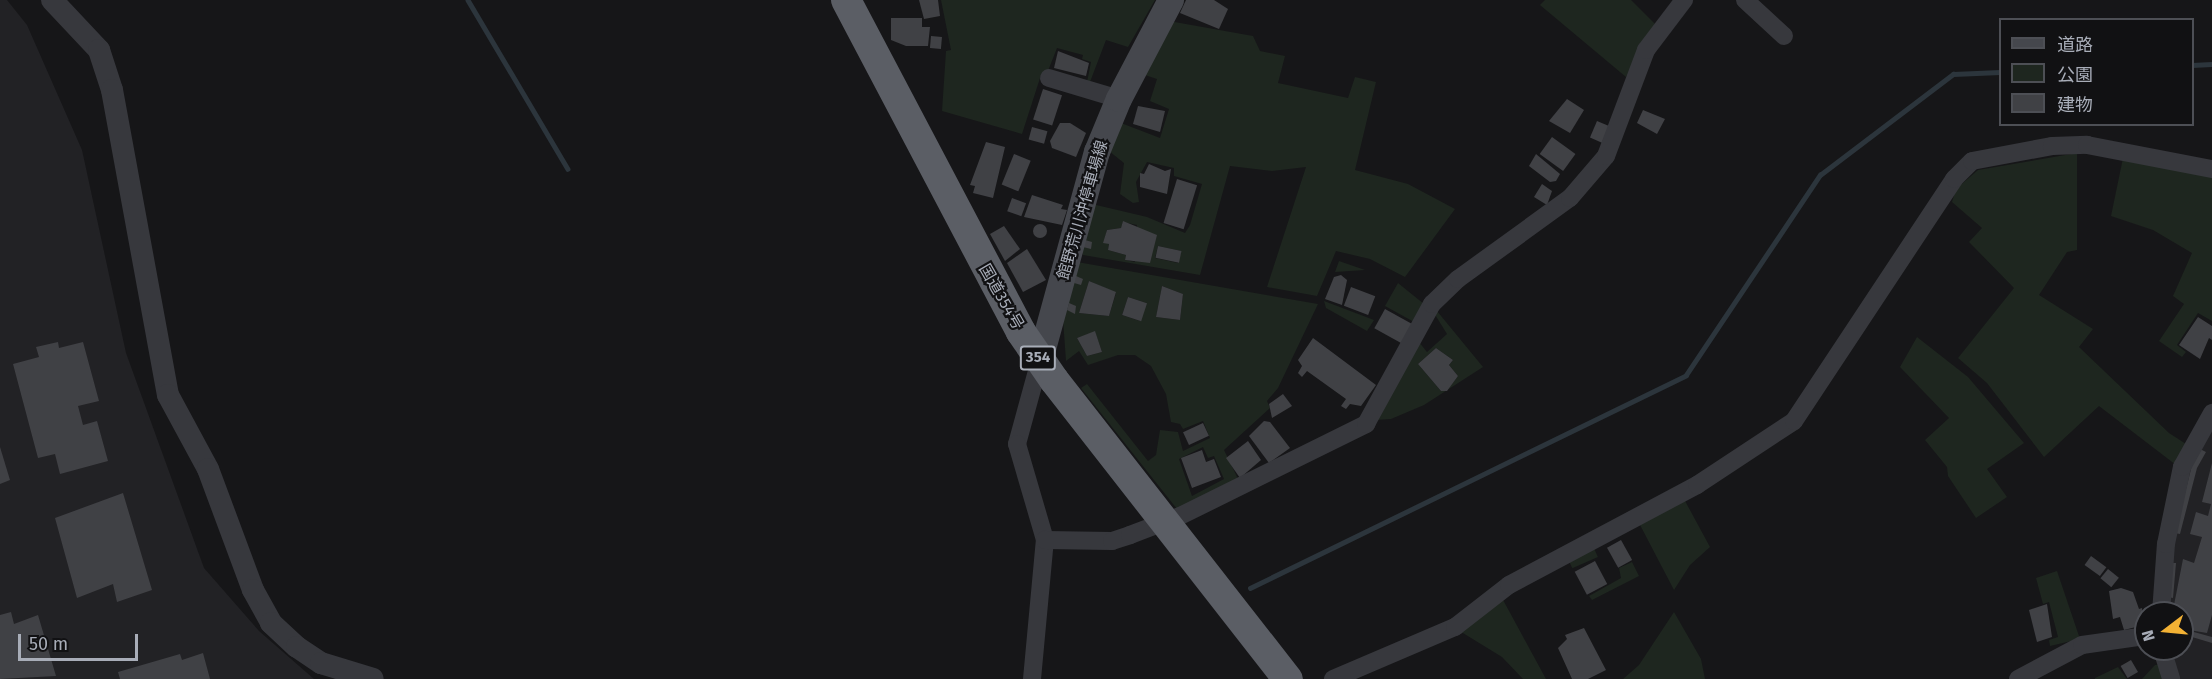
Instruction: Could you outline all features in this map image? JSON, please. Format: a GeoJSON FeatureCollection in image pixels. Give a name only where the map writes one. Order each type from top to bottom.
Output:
{"type":"FeatureCollection","features":[{"type":"Feature","properties":{"kind":"highway","name":"国道354号"},"geometry":{"type":"LineString","coordinates":[[846,0],[1000,298],[1040,360],[1288,679]]}},
{"type":"Feature","properties":{"kind":"main road","name":"館野荒川沖停車場線"},"geometry":{"type":"LineString","coordinates":[[1040,360],[1095,159],[1119,99],[1170,0]]}},
{"type":"Feature","properties":{"kind":"street"},"geometry":{"type":"LineString","coordinates":[[52,0],[99,50],[112,90],[168,395],[208,469],[253,590],[271,623],[297,646],[321,663],[373,679]]}},
{"type":"Feature","properties":{"kind":"street"},"geometry":{"type":"LineString","coordinates":[[1045,540],[1112,541],[1167,521],[1366,423],[1432,304],[1458,279],[1570,198],[1606,156],[1646,50],[1684,0]]}},
{"type":"Feature","properties":{"kind":"street"},"geometry":{"type":"LineString","coordinates":[[1745,0],[1784,36]]}},
{"type":"Feature","properties":{"kind":"street"},"geometry":{"type":"LineString","coordinates":[[1049,78],[1119,99]]}},
{"type":"Feature","properties":{"kind":"street"},"geometry":{"type":"LineString","coordinates":[[1333,679],[1455,627],[1509,585],[1697,485],[1794,421],[1954,179],[1972,161],[2052,146],[2087,145],[2212,169]]}},
{"type":"Feature","properties":{"kind":"street"},"geometry":{"type":"LineString","coordinates":[[1032,679],[1045,540],[1017,444],[1040,360]]}},
{"type":"Feature","properties":{"kind":"street"},"geometry":{"type":"LineString","coordinates":[[2162,601],[2166,544],[2182,466],[2212,413]]}},
{"type":"Feature","properties":{"kind":"street"},"geometry":{"type":"LineString","coordinates":[[2018,679],[2082,645],[2134,638]]}},
{"type":"Feature","properties":{"kind":"street"},"geometry":{"type":"LineString","coordinates":[[2166,661],[2171,679]]}},
{"type":"Feature","properties":{"kind":"shaded area"},"geometry":{"type":"Polygon","coordinates":[[[0,0],[7,0],[27,25],[82,150],[126,353],[204,568],[259,631],[314,679],[0,679],[0,0]]]}},
{"type":"Feature","properties":{"kind":"shaded area"},"geometry":{"type":"Polygon","coordinates":[[[2212,427],[2212,679],[2177,679],[2173,661],[2194,661],[2194,601],[2168,601],[2174,533],[2191,463],[2212,427]]]}},
{"type":"Feature","properties":{"kind":"green space"},"geometry":{"type":"Polygon","coordinates":[[[941,0],[1155,0],[1128,47],[1106,40],[1090,82],[1087,82],[1091,62],[1082,59],[1083,55],[1057,48],[1046,76],[1041,75],[1022,134],[942,111],[946,51],[951,50],[941,0]]]}},
{"type":"Feature","properties":{"kind":"green space"},"geometry":{"type":"Polygon","coordinates":[[[1545,0],[1631,0],[1655,24],[1626,77],[1540,5],[1545,0]]]}},
{"type":"Feature","properties":{"kind":"green space"},"geometry":{"type":"Polygon","coordinates":[[[1169,21],[1253,36],[1260,51],[1285,56],[1278,83],[1348,98],[1355,77],[1376,82],[1355,170],[1408,184],[1455,209],[1405,277],[1370,259],[1336,251],[1317,296],[1267,287],[1306,167],[1272,171],[1230,166],[1200,275],[1083,255],[1081,249],[1092,204],[1147,217],[1185,233],[1190,225],[1202,184],[1174,176],[1174,168],[1147,162],[1136,182],[1139,202],[1133,203],[1120,194],[1124,163],[1109,151],[1121,123],[1160,138],[1169,109],[1150,101],[1157,79],[1142,74],[1169,21]],[[1123,222],[1121,228],[1107,230],[1104,242],[1109,244],[1108,250],[1126,255],[1125,260],[1135,262],[1137,225],[1123,222]],[[1158,246],[1155,258],[1178,263],[1181,251],[1158,246]]]}},
{"type":"Feature","properties":{"kind":"green space"},"geometry":{"type":"Polygon","coordinates":[[[2077,153],[2077,250],[2067,252],[2039,295],[2093,329],[2079,347],[2169,433],[2186,444],[2176,465],[2099,406],[2044,457],[1987,383],[1958,358],[2014,288],[1969,242],[1982,228],[1952,202],[1956,189],[1978,170],[2077,153]]]}},
{"type":"Feature","properties":{"kind":"green space"},"geometry":{"type":"Polygon","coordinates":[[[2123,158],[2212,176],[2212,321],[2198,313],[2177,345],[2186,352],[2182,357],[2159,341],[2184,304],[2173,296],[2192,253],[2153,230],[2111,216],[2123,158]]]}},
{"type":"Feature","properties":{"kind":"green space"},"geometry":{"type":"Polygon","coordinates":[[[1339,261],[1365,270],[1335,272],[1339,261]]]}},
{"type":"Feature","properties":{"kind":"green space"},"geometry":{"type":"Polygon","coordinates":[[[1077,262],[1318,304],[1278,388],[1267,401],[1270,408],[1224,450],[1239,481],[1177,509],[1081,388],[1087,384],[1148,461],[1156,455],[1160,430],[1178,432],[1183,451],[1210,438],[1203,421],[1183,429],[1180,424],[1171,422],[1166,394],[1151,366],[1135,355],[1118,355],[1088,365],[1079,351],[1066,361],[1063,319],[1077,262]],[[1089,281],[1079,313],[1109,316],[1116,293],[1089,281]],[[1162,286],[1156,317],[1180,320],[1183,294],[1162,286]],[[1128,297],[1122,315],[1140,321],[1146,303],[1128,297]],[[1095,332],[1077,338],[1087,356],[1102,352],[1095,332]],[[1203,447],[1179,459],[1192,496],[1224,479],[1214,456],[1208,458],[1203,447]]]}},
{"type":"Feature","properties":{"kind":"green space"},"geometry":{"type":"Polygon","coordinates":[[[1398,283],[1424,304],[1414,322],[1385,306],[1398,283]]]}},
{"type":"Feature","properties":{"kind":"green space"},"geometry":{"type":"Polygon","coordinates":[[[1324,301],[1374,320],[1367,331],[1326,308],[1324,301]]]}},
{"type":"Feature","properties":{"kind":"green space"},"geometry":{"type":"Polygon","coordinates":[[[1437,311],[1483,367],[1424,405],[1391,419],[1375,420],[1419,342],[1427,352],[1447,334],[1434,313],[1437,311]],[[1436,348],[1418,364],[1441,391],[1447,390],[1458,376],[1449,365],[1453,360],[1436,348]]]}},
{"type":"Feature","properties":{"kind":"green space"},"geometry":{"type":"Polygon","coordinates":[[[1917,337],[1968,377],[2024,443],[1987,469],[2007,497],[1976,518],[1948,476],[1947,467],[1925,440],[1949,418],[1900,367],[1917,337]]]}},
{"type":"Feature","properties":{"kind":"green space"},"geometry":{"type":"Polygon","coordinates":[[[1684,499],[1710,547],[1690,565],[1674,590],[1639,523],[1684,499]]]}},
{"type":"Feature","properties":{"kind":"green space"},"geometry":{"type":"Polygon","coordinates":[[[1593,546],[1598,557],[1572,568],[1567,557],[1593,546]]]}},
{"type":"Feature","properties":{"kind":"green space"},"geometry":{"type":"Polygon","coordinates":[[[1632,562],[1639,576],[1592,600],[1589,596],[1621,578],[1619,568],[1632,562]]]}},
{"type":"Feature","properties":{"kind":"green space"},"geometry":{"type":"Polygon","coordinates":[[[2057,571],[2080,639],[2050,646],[2049,640],[2058,637],[2049,602],[2043,604],[2036,578],[2057,571]]]}},
{"type":"Feature","properties":{"kind":"green space"},"geometry":{"type":"Polygon","coordinates":[[[1502,598],[1546,679],[1523,679],[1502,657],[1458,630],[1502,598]]]}},
{"type":"Feature","properties":{"kind":"green space"},"geometry":{"type":"Polygon","coordinates":[[[1674,612],[1701,659],[1705,679],[1623,679],[1639,665],[1674,612]]]}},
{"type":"Feature","properties":{"kind":"green space"},"geometry":{"type":"Polygon","coordinates":[[[2163,664],[2165,679],[2142,679],[2155,665],[2163,664]]]}},
{"type":"Feature","properties":{"kind":"green space"},"geometry":{"type":"Polygon","coordinates":[[[2118,667],[2127,679],[2095,679],[2095,678],[2118,667]]]}},
{"type":"Feature","properties":{"kind":"building"},"geometry":{"type":"Polygon","coordinates":[[[919,0],[938,0],[940,16],[924,19],[919,0]]]}},
{"type":"Feature","properties":{"kind":"building"},"geometry":{"type":"Polygon","coordinates":[[[1186,0],[1214,0],[1228,9],[1219,29],[1180,13],[1186,0]]]}},
{"type":"Feature","properties":{"kind":"building"},"geometry":{"type":"Polygon","coordinates":[[[891,18],[922,18],[922,27],[930,27],[928,46],[906,46],[891,40],[891,18]]]}},
{"type":"Feature","properties":{"kind":"building"},"geometry":{"type":"Polygon","coordinates":[[[931,36],[942,37],[941,49],[930,48],[931,36]]]}},
{"type":"Feature","properties":{"kind":"building"},"geometry":{"type":"Polygon","coordinates":[[[1058,51],[1089,63],[1086,76],[1054,68],[1058,51]]]}},
{"type":"Feature","properties":{"kind":"building"},"geometry":{"type":"Polygon","coordinates":[[[1043,89],[1062,95],[1052,126],[1033,119],[1043,89]]]}},
{"type":"Feature","properties":{"kind":"building"},"geometry":{"type":"Polygon","coordinates":[[[1567,99],[1584,110],[1570,133],[1549,121],[1567,99]]]}},
{"type":"Feature","properties":{"kind":"building"},"geometry":{"type":"Polygon","coordinates":[[[1138,106],[1165,111],[1160,132],[1133,124],[1138,106]]]}},
{"type":"Feature","properties":{"kind":"building"},"geometry":{"type":"Polygon","coordinates":[[[1643,110],[1665,119],[1657,134],[1637,123],[1643,110]]]}},
{"type":"Feature","properties":{"kind":"building"},"geometry":{"type":"Polygon","coordinates":[[[1597,121],[1609,126],[1602,143],[1590,138],[1597,121]]]}},
{"type":"Feature","properties":{"kind":"building"},"geometry":{"type":"Polygon","coordinates":[[[1060,123],[1070,123],[1086,133],[1076,157],[1052,148],[1050,141],[1060,123]]]}},
{"type":"Feature","properties":{"kind":"building"},"geometry":{"type":"Polygon","coordinates":[[[1032,127],[1047,131],[1044,144],[1029,140],[1032,127]]]}},
{"type":"Feature","properties":{"kind":"building"},"geometry":{"type":"Polygon","coordinates":[[[1552,137],[1575,154],[1563,171],[1540,154],[1552,137]]]}},
{"type":"Feature","properties":{"kind":"building"},"geometry":{"type":"Polygon","coordinates":[[[986,142],[1005,147],[993,198],[973,193],[975,186],[970,185],[986,142]]]}},
{"type":"Feature","properties":{"kind":"building"},"geometry":{"type":"Polygon","coordinates":[[[1014,154],[1031,161],[1018,191],[1002,185],[1014,154]]]}},
{"type":"Feature","properties":{"kind":"building"},"geometry":{"type":"Polygon","coordinates":[[[1536,154],[1560,174],[1556,181],[1550,182],[1529,166],[1536,154]]]}},
{"type":"Feature","properties":{"kind":"building"},"geometry":{"type":"Polygon","coordinates":[[[1149,164],[1165,171],[1171,169],[1167,194],[1140,187],[1140,173],[1144,174],[1149,164]]]}},
{"type":"Feature","properties":{"kind":"building"},"geometry":{"type":"Polygon","coordinates":[[[1177,179],[1197,185],[1184,229],[1164,223],[1177,179]]]}},
{"type":"Feature","properties":{"kind":"building"},"geometry":{"type":"Polygon","coordinates":[[[1542,184],[1552,191],[1547,205],[1534,197],[1542,184]]]}},
{"type":"Feature","properties":{"kind":"building"},"geometry":{"type":"Polygon","coordinates":[[[1032,195],[1063,205],[1061,209],[1067,210],[1062,225],[1024,217],[1032,195]]]}},
{"type":"Feature","properties":{"kind":"building"},"geometry":{"type":"Polygon","coordinates":[[[1012,198],[1026,203],[1021,216],[1007,211],[1012,198]]]}},
{"type":"Feature","properties":{"kind":"building"},"geometry":{"type":"Polygon","coordinates":[[[1123,221],[1157,235],[1150,263],[1125,260],[1126,255],[1108,250],[1109,244],[1103,243],[1107,230],[1121,228],[1123,221]]]}},
{"type":"Feature","properties":{"kind":"building"},"geometry":{"type":"Polygon","coordinates":[[[1037,224],[1043,224],[1047,231],[1043,238],[1037,238],[1033,234],[1033,228],[1037,224]]]}},
{"type":"Feature","properties":{"kind":"building"},"geometry":{"type":"Polygon","coordinates":[[[1004,226],[1020,249],[1005,261],[990,234],[1004,226]]]}},
{"type":"Feature","properties":{"kind":"building"},"geometry":{"type":"Polygon","coordinates":[[[1085,240],[1092,242],[1091,249],[1083,247],[1085,240]]]}},
{"type":"Feature","properties":{"kind":"building"},"geometry":{"type":"Polygon","coordinates":[[[1158,246],[1181,251],[1179,263],[1156,258],[1158,246]]]}},
{"type":"Feature","properties":{"kind":"building"},"geometry":{"type":"Polygon","coordinates":[[[1027,249],[1046,280],[1023,292],[1007,263],[1027,249]]]}},
{"type":"Feature","properties":{"kind":"building"},"geometry":{"type":"Polygon","coordinates":[[[1341,275],[1347,280],[1342,305],[1325,299],[1334,277],[1341,275]]]}},
{"type":"Feature","properties":{"kind":"building"},"geometry":{"type":"Polygon","coordinates":[[[1076,276],[1083,279],[1081,285],[1074,283],[1076,276]]]}},
{"type":"Feature","properties":{"kind":"building"},"geometry":{"type":"Polygon","coordinates":[[[1089,281],[1116,292],[1109,316],[1079,313],[1089,281]]]}},
{"type":"Feature","properties":{"kind":"building"},"geometry":{"type":"Polygon","coordinates":[[[1162,286],[1183,294],[1180,320],[1156,317],[1162,286]]]}},
{"type":"Feature","properties":{"kind":"building"},"geometry":{"type":"Polygon","coordinates":[[[1351,287],[1375,296],[1368,315],[1344,306],[1351,287]]]}},
{"type":"Feature","properties":{"kind":"building"},"geometry":{"type":"Polygon","coordinates":[[[1128,297],[1147,303],[1141,321],[1122,315],[1128,297]]]}},
{"type":"Feature","properties":{"kind":"building"},"geometry":{"type":"Polygon","coordinates":[[[1069,303],[1076,306],[1075,314],[1067,310],[1069,303]]]}},
{"type":"Feature","properties":{"kind":"building"},"geometry":{"type":"Polygon","coordinates":[[[1385,309],[1412,324],[1401,343],[1374,328],[1385,309]]]}},
{"type":"Feature","properties":{"kind":"building"},"geometry":{"type":"Polygon","coordinates":[[[2198,317],[2212,326],[2212,340],[2209,338],[2200,359],[2179,345],[2198,317]]]}},
{"type":"Feature","properties":{"kind":"building"},"geometry":{"type":"Polygon","coordinates":[[[1095,331],[1102,352],[1087,356],[1077,338],[1095,331]]]}},
{"type":"Feature","properties":{"kind":"building"},"geometry":{"type":"Polygon","coordinates":[[[1313,338],[1376,385],[1361,406],[1350,404],[1346,409],[1341,406],[1346,399],[1307,371],[1302,377],[1298,373],[1302,366],[1298,360],[1313,338]]]}},
{"type":"Feature","properties":{"kind":"building"},"geometry":{"type":"Polygon","coordinates":[[[58,342],[59,348],[83,342],[99,401],[78,406],[83,425],[97,421],[108,461],[60,474],[55,454],[38,458],[13,364],[39,357],[36,347],[58,342]]]}},
{"type":"Feature","properties":{"kind":"building"},"geometry":{"type":"Polygon","coordinates":[[[1436,348],[1453,360],[1449,365],[1458,376],[1447,391],[1441,391],[1418,364],[1436,348]]]}},
{"type":"Feature","properties":{"kind":"building"},"geometry":{"type":"Polygon","coordinates":[[[1283,394],[1292,406],[1272,418],[1269,404],[1283,394]]]}},
{"type":"Feature","properties":{"kind":"building"},"geometry":{"type":"Polygon","coordinates":[[[1264,421],[1270,422],[1290,448],[1269,463],[1249,436],[1264,421]]]}},
{"type":"Feature","properties":{"kind":"building"},"geometry":{"type":"Polygon","coordinates":[[[1203,423],[1209,436],[1189,445],[1183,432],[1203,423]]]}},
{"type":"Feature","properties":{"kind":"building"},"geometry":{"type":"Polygon","coordinates":[[[1248,441],[1261,460],[1240,478],[1226,458],[1248,441]]]}},
{"type":"Feature","properties":{"kind":"building"},"geometry":{"type":"Polygon","coordinates":[[[0,447],[10,480],[0,484],[0,447]]]}},
{"type":"Feature","properties":{"kind":"building"},"geometry":{"type":"Polygon","coordinates":[[[2200,449],[2206,452],[2197,468],[2180,534],[2175,533],[2192,465],[2200,449]]]}},
{"type":"Feature","properties":{"kind":"building"},"geometry":{"type":"Polygon","coordinates":[[[1202,450],[1206,462],[1214,459],[1221,477],[1192,488],[1181,458],[1202,450]]]}},
{"type":"Feature","properties":{"kind":"building"},"geometry":{"type":"Polygon","coordinates":[[[2212,463],[2212,615],[2207,633],[2194,631],[2194,601],[2175,601],[2183,559],[2194,563],[2202,537],[2190,534],[2196,512],[2208,516],[2211,504],[2202,502],[2212,463]]]}},
{"type":"Feature","properties":{"kind":"building"},"geometry":{"type":"Polygon","coordinates":[[[123,493],[152,590],[117,602],[113,584],[77,598],[55,518],[123,493]]]}},
{"type":"Feature","properties":{"kind":"building"},"geometry":{"type":"Polygon","coordinates":[[[1621,540],[1632,560],[1618,568],[1607,548],[1621,540]]]}},
{"type":"Feature","properties":{"kind":"building"},"geometry":{"type":"Polygon","coordinates":[[[2091,556],[2106,567],[2100,576],[2085,565],[2091,556]]]}},
{"type":"Feature","properties":{"kind":"building"},"geometry":{"type":"Polygon","coordinates":[[[1595,561],[1607,584],[1587,595],[1575,572],[1595,561]]]}},
{"type":"Feature","properties":{"kind":"building"},"geometry":{"type":"Polygon","coordinates":[[[2172,563],[2176,563],[2173,598],[2168,597],[2172,563]]]}},
{"type":"Feature","properties":{"kind":"building"},"geometry":{"type":"Polygon","coordinates":[[[2108,569],[2119,578],[2111,587],[2100,578],[2108,569]]]}},
{"type":"Feature","properties":{"kind":"building"},"geometry":{"type":"Polygon","coordinates":[[[2121,588],[2133,592],[2136,601],[2134,601],[2134,628],[2124,630],[2120,617],[2113,619],[2109,591],[2121,588]]]}},
{"type":"Feature","properties":{"kind":"building"},"geometry":{"type":"Polygon","coordinates":[[[2047,604],[2052,637],[2037,642],[2029,610],[2047,604]]]}},
{"type":"Feature","properties":{"kind":"building"},"geometry":{"type":"Polygon","coordinates":[[[11,612],[14,624],[38,615],[56,676],[0,679],[0,615],[11,612]]]}},
{"type":"Feature","properties":{"kind":"building"},"geometry":{"type":"Polygon","coordinates":[[[1584,628],[1606,670],[1588,679],[1572,679],[1558,648],[1567,639],[1565,635],[1584,628]]]}},
{"type":"Feature","properties":{"kind":"building"},"geometry":{"type":"Polygon","coordinates":[[[2194,632],[2212,637],[2212,643],[2194,638],[2194,632]]]}},
{"type":"Feature","properties":{"kind":"building"},"geometry":{"type":"Polygon","coordinates":[[[203,653],[210,679],[120,679],[118,672],[180,654],[182,660],[203,653]]]}},
{"type":"Feature","properties":{"kind":"building"},"geometry":{"type":"Polygon","coordinates":[[[2131,660],[2138,672],[2128,678],[2121,666],[2131,660]]]}},
{"type":"Feature","properties":{"kind":"waterway"},"geometry":{"type":"LineString","coordinates":[[468,0],[568,169]]}},
{"type":"Feature","properties":{"kind":"waterway"},"geometry":{"type":"LineString","coordinates":[[2194,65],[2212,64]]}},
{"type":"Feature","properties":{"kind":"waterway"},"geometry":{"type":"LineString","coordinates":[[1250,588],[1686,375],[1820,175],[1953,74],[1999,72]]}}]}
